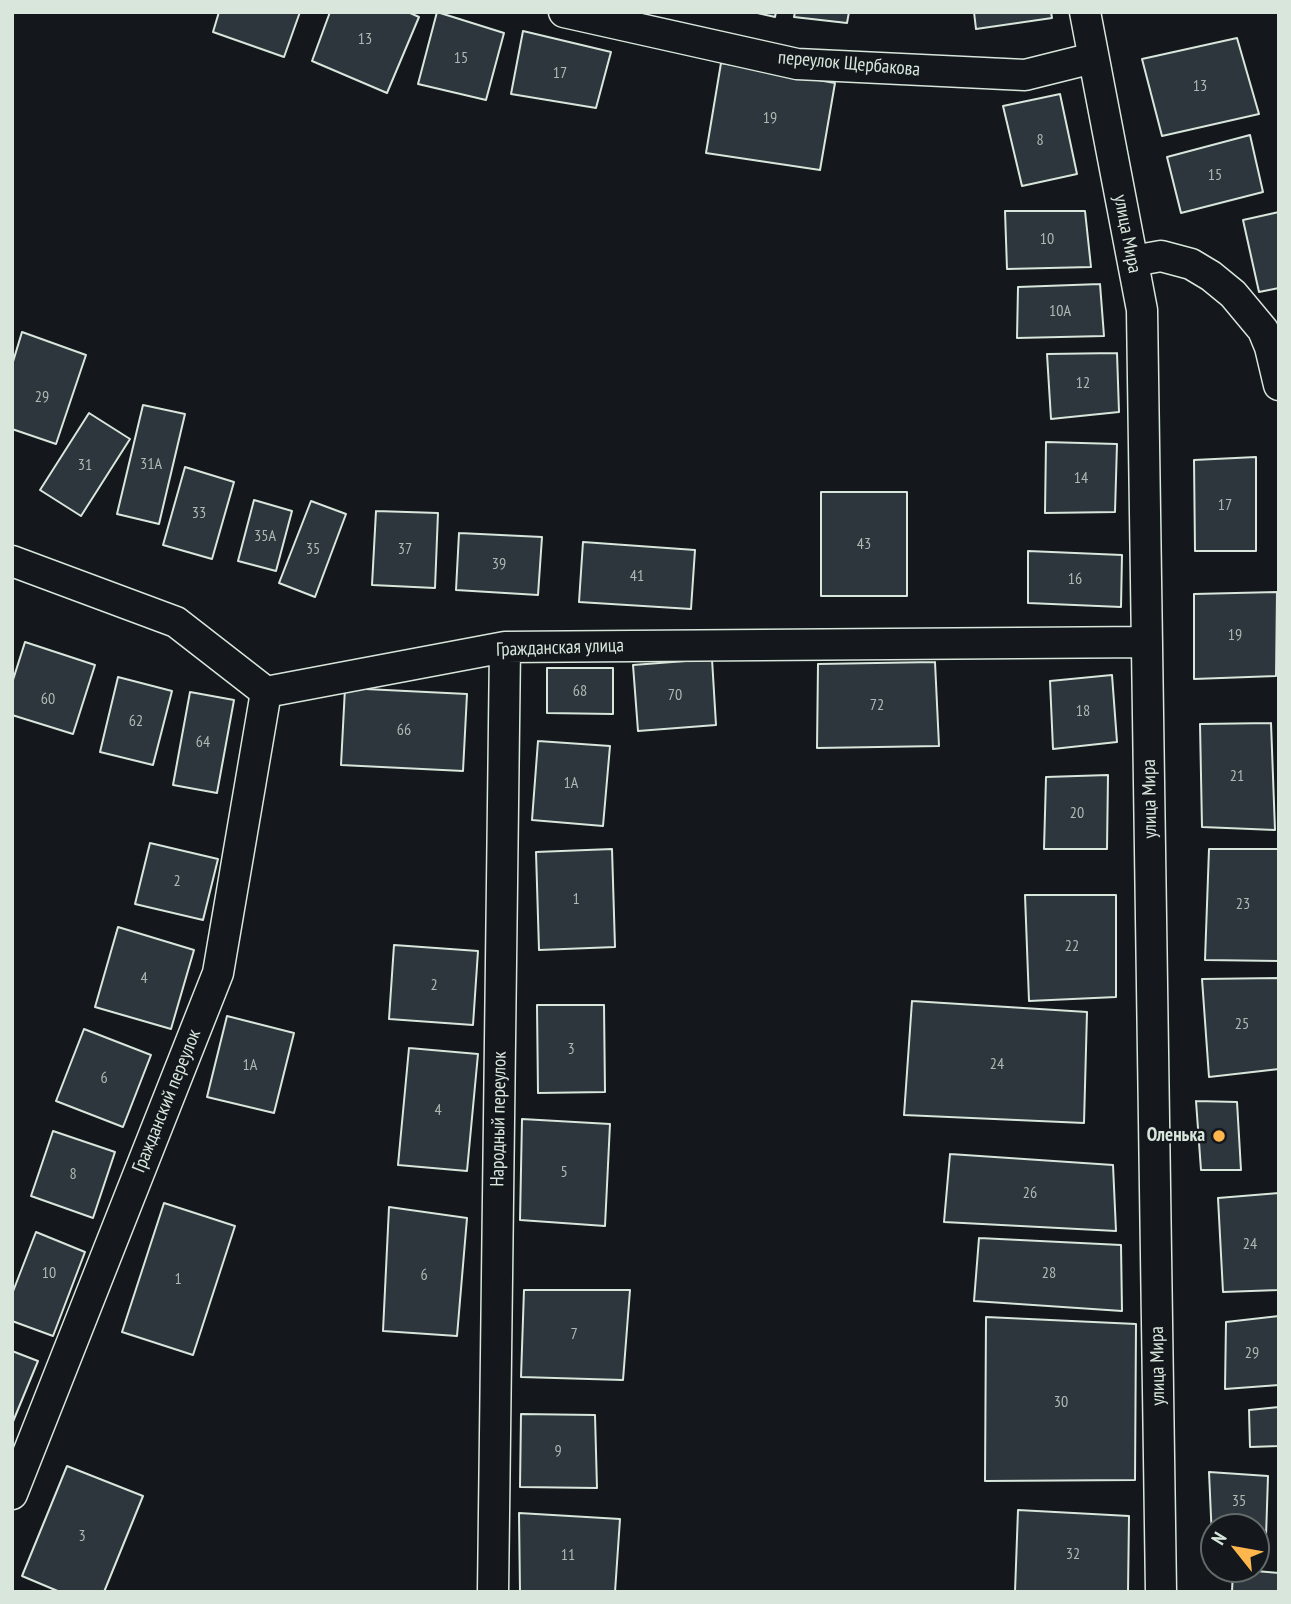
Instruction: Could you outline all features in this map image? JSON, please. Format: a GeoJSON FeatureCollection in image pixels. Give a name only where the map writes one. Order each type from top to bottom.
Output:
{"type":"FeatureCollection","features":[{"type":"Feature","properties":{"kind":"street","name":"переулок Щербакова"},"geometry":{"type":"LineString","coordinates":[[564,12],[797,64],[1025,75],[1094,58]]}},
{"type":"Feature","properties":{"kind":"street","name":"улица Мира"},"geometry":{"type":"LineString","coordinates":[[1085,12],[1142,310],[1161,1592]]}},
{"type":"Feature","properties":{"kind":"street"},"geometry":{"type":"LineString","coordinates":[[1133,261],[1161,256],[1191,264],[1233,294],[1262,330],[1270,347],[1279,385]]}},
{"type":"Feature","properties":{"kind":"street"},"geometry":{"type":"LineString","coordinates":[[12,561],[176,622],[266,692]]}},
{"type":"Feature","properties":{"kind":"street","name":"Гражданская улица"},"geometry":{"type":"LineString","coordinates":[[266,692],[505,647],[1147,642]]}},
{"type":"Feature","properties":{"kind":"street","name":"Народный переулок"},"geometry":{"type":"LineString","coordinates":[[493,1592],[505,647]]}},
{"type":"Feature","properties":{"kind":"street","name":"Гражданский переулок"},"geometry":{"type":"LineString","coordinates":[[12,1494],[218,973],[266,692]]}},
{"type":"Feature","properties":{"kind":"building"},"geometry":{"type":"Polygon","coordinates":[[[219,12],[300,12],[284,57],[213,32],[219,12]]]}},
{"type":"Feature","properties":{"kind":"building"},"geometry":{"type":"Polygon","coordinates":[[[330,12],[408,12],[419,17],[387,93],[312,61],[330,12]]]}},
{"type":"Feature","properties":{"kind":"building"},"geometry":{"type":"Polygon","coordinates":[[[437,12],[504,33],[486,100],[418,84],[437,12]]]}},
{"type":"Feature","properties":{"kind":"building"},"geometry":{"type":"Polygon","coordinates":[[[753,12],[776,12],[775,17],[753,12]]]}},
{"type":"Feature","properties":{"kind":"building"},"geometry":{"type":"Polygon","coordinates":[[[795,12],[849,12],[847,23],[794,17],[795,12]]]}},
{"type":"Feature","properties":{"kind":"building"},"geometry":{"type":"Polygon","coordinates":[[[974,12],[1051,12],[1052,18],[976,29],[974,12]]]}},
{"type":"Feature","properties":{"kind":"building"},"geometry":{"type":"Polygon","coordinates":[[[523,31],[611,52],[596,108],[511,94],[523,31]]]}},
{"type":"Feature","properties":{"kind":"building"},"geometry":{"type":"Polygon","coordinates":[[[1237,38],[1259,114],[1162,136],[1142,59],[1237,38]]]}},
{"type":"Feature","properties":{"kind":"building"},"geometry":{"type":"Polygon","coordinates":[[[721,63],[835,83],[820,170],[706,153],[721,63]]]}},
{"type":"Feature","properties":{"kind":"building"},"geometry":{"type":"Polygon","coordinates":[[[1060,94],[1077,174],[1022,186],[1003,106],[1060,94]]]}},
{"type":"Feature","properties":{"kind":"building"},"geometry":{"type":"Polygon","coordinates":[[[1250,135],[1263,192],[1181,213],[1167,157],[1250,135]]]}},
{"type":"Feature","properties":{"kind":"building"},"geometry":{"type":"Polygon","coordinates":[[[1005,211],[1085,211],[1091,267],[1007,269],[1005,211]]]}},
{"type":"Feature","properties":{"kind":"building"},"geometry":{"type":"Polygon","coordinates":[[[1279,212],[1279,288],[1259,292],[1243,220],[1279,212]]]}},
{"type":"Feature","properties":{"kind":"building"},"geometry":{"type":"Polygon","coordinates":[[[1100,284],[1104,336],[1017,338],[1018,287],[1100,284]]]}},
{"type":"Feature","properties":{"kind":"building"},"geometry":{"type":"Polygon","coordinates":[[[22,332],[86,355],[56,444],[12,429],[12,365],[22,332]]]}},
{"type":"Feature","properties":{"kind":"building"},"geometry":{"type":"Polygon","coordinates":[[[1117,353],[1119,412],[1051,419],[1047,354],[1117,353]]]}},
{"type":"Feature","properties":{"kind":"building"},"geometry":{"type":"Polygon","coordinates":[[[143,405],[185,414],[159,524],[117,514],[143,405]]]}},
{"type":"Feature","properties":{"kind":"building"},"geometry":{"type":"Polygon","coordinates":[[[89,413],[130,439],[81,516],[40,490],[89,413]]]}},
{"type":"Feature","properties":{"kind":"building"},"geometry":{"type":"Polygon","coordinates":[[[1046,442],[1117,444],[1115,512],[1045,513],[1046,442]]]}},
{"type":"Feature","properties":{"kind":"building"},"geometry":{"type":"Polygon","coordinates":[[[1256,457],[1256,551],[1195,551],[1194,460],[1256,457]]]}},
{"type":"Feature","properties":{"kind":"building"},"geometry":{"type":"Polygon","coordinates":[[[185,467],[234,482],[212,559],[163,545],[185,467]]]}},
{"type":"Feature","properties":{"kind":"building"},"geometry":{"type":"Polygon","coordinates":[[[821,492],[907,492],[907,596],[821,596],[821,492]]]}},
{"type":"Feature","properties":{"kind":"building"},"geometry":{"type":"Polygon","coordinates":[[[254,500],[292,511],[276,571],[238,561],[254,500]]]}},
{"type":"Feature","properties":{"kind":"building"},"geometry":{"type":"Polygon","coordinates":[[[311,501],[346,514],[315,597],[279,583],[311,501]]]}},
{"type":"Feature","properties":{"kind":"building"},"geometry":{"type":"Polygon","coordinates":[[[376,511],[438,513],[435,588],[372,585],[376,511]]]}},
{"type":"Feature","properties":{"kind":"building"},"geometry":{"type":"Polygon","coordinates":[[[459,533],[542,537],[538,595],[456,590],[459,533]]]}},
{"type":"Feature","properties":{"kind":"building"},"geometry":{"type":"Polygon","coordinates":[[[583,542],[695,550],[691,609],[579,602],[583,542]]]}},
{"type":"Feature","properties":{"kind":"building"},"geometry":{"type":"Polygon","coordinates":[[[1028,551],[1122,555],[1121,607],[1028,603],[1028,551]]]}},
{"type":"Feature","properties":{"kind":"building"},"geometry":{"type":"Polygon","coordinates":[[[1277,592],[1276,676],[1194,679],[1194,594],[1277,592]]]}},
{"type":"Feature","properties":{"kind":"building"},"geometry":{"type":"Polygon","coordinates":[[[25,642],[95,665],[73,734],[12,715],[12,683],[25,642]]]}},
{"type":"Feature","properties":{"kind":"building"},"geometry":{"type":"Polygon","coordinates":[[[712,659],[716,725],[638,731],[633,665],[712,659]]]}},
{"type":"Feature","properties":{"kind":"building"},"geometry":{"type":"Polygon","coordinates":[[[935,662],[939,746],[817,748],[818,664],[935,662]]]}},
{"type":"Feature","properties":{"kind":"building"},"geometry":{"type":"Polygon","coordinates":[[[547,668],[613,668],[613,714],[547,713],[547,668]]]}},
{"type":"Feature","properties":{"kind":"building"},"geometry":{"type":"Polygon","coordinates":[[[1112,675],[1117,742],[1053,749],[1050,681],[1112,675]]]}},
{"type":"Feature","properties":{"kind":"building"},"geometry":{"type":"Polygon","coordinates":[[[118,677],[172,691],[153,765],[100,752],[118,677]]]}},
{"type":"Feature","properties":{"kind":"building"},"geometry":{"type":"Polygon","coordinates":[[[345,688],[467,694],[463,771],[341,765],[345,688]]]}},
{"type":"Feature","properties":{"kind":"building"},"geometry":{"type":"Polygon","coordinates":[[[190,692],[234,700],[217,793],[173,785],[190,692]]]}},
{"type":"Feature","properties":{"kind":"building"},"geometry":{"type":"Polygon","coordinates":[[[1271,723],[1275,830],[1202,827],[1200,724],[1271,723]]]}},
{"type":"Feature","properties":{"kind":"building"},"geometry":{"type":"Polygon","coordinates":[[[538,741],[610,746],[603,826],[532,820],[538,741]]]}},
{"type":"Feature","properties":{"kind":"building"},"geometry":{"type":"Polygon","coordinates":[[[1108,775],[1107,849],[1044,849],[1046,777],[1108,775]]]}},
{"type":"Feature","properties":{"kind":"building"},"geometry":{"type":"Polygon","coordinates":[[[150,843],[218,859],[203,920],[135,904],[150,843]]]}},
{"type":"Feature","properties":{"kind":"building"},"geometry":{"type":"Polygon","coordinates":[[[612,849],[615,947],[539,950],[536,852],[612,849]]]}},
{"type":"Feature","properties":{"kind":"building"},"geometry":{"type":"Polygon","coordinates":[[[1209,849],[1279,849],[1279,961],[1205,960],[1209,849]]]}},
{"type":"Feature","properties":{"kind":"building"},"geometry":{"type":"Polygon","coordinates":[[[1025,895],[1116,895],[1116,997],[1029,1001],[1025,895]]]}},
{"type":"Feature","properties":{"kind":"building"},"geometry":{"type":"Polygon","coordinates":[[[118,927],[194,950],[171,1029],[95,1007],[118,927]]]}},
{"type":"Feature","properties":{"kind":"building"},"geometry":{"type":"Polygon","coordinates":[[[394,945],[478,951],[473,1025],[389,1019],[394,945]]]}},
{"type":"Feature","properties":{"kind":"building"},"geometry":{"type":"Polygon","coordinates":[[[1279,978],[1279,1069],[1209,1077],[1202,979],[1279,978]]]}},
{"type":"Feature","properties":{"kind":"building"},"geometry":{"type":"Polygon","coordinates":[[[912,1001],[1087,1012],[1084,1123],[904,1115],[912,1001]]]}},
{"type":"Feature","properties":{"kind":"building"},"geometry":{"type":"Polygon","coordinates":[[[537,1005],[604,1005],[605,1092],[538,1093],[537,1005]]]}},
{"type":"Feature","properties":{"kind":"building"},"geometry":{"type":"Polygon","coordinates":[[[227,1016],[294,1033],[274,1113],[207,1097],[227,1016]]]}},
{"type":"Feature","properties":{"kind":"building"},"geometry":{"type":"Polygon","coordinates":[[[84,1029],[151,1055],[123,1127],[56,1101],[84,1029]]]}},
{"type":"Feature","properties":{"kind":"building"},"geometry":{"type":"Polygon","coordinates":[[[409,1048],[478,1054],[467,1171],[398,1165],[409,1048]]]}},
{"type":"Feature","properties":{"kind":"building","name":"Оленька"},"geometry":{"type":"Polygon","coordinates":[[[1196,1101],[1237,1102],[1241,1170],[1201,1170],[1196,1101]]]}},
{"type":"Feature","properties":{"kind":"building"},"geometry":{"type":"Polygon","coordinates":[[[522,1119],[610,1124],[605,1226],[520,1220],[522,1119]]]}},
{"type":"Feature","properties":{"kind":"building"},"geometry":{"type":"Polygon","coordinates":[[[53,1131],[115,1152],[93,1218],[31,1196],[53,1131]]]}},
{"type":"Feature","properties":{"kind":"building"},"geometry":{"type":"Polygon","coordinates":[[[950,1154],[1113,1165],[1116,1231],[944,1222],[950,1154]]]}},
{"type":"Feature","properties":{"kind":"building"},"geometry":{"type":"Polygon","coordinates":[[[1279,1193],[1279,1290],[1223,1292],[1218,1198],[1279,1193]]]}},
{"type":"Feature","properties":{"kind":"building"},"geometry":{"type":"Polygon","coordinates":[[[164,1203],[235,1226],[193,1355],[122,1332],[164,1203]]]}},
{"type":"Feature","properties":{"kind":"building"},"geometry":{"type":"Polygon","coordinates":[[[389,1207],[467,1218],[457,1336],[383,1331],[389,1207]]]}},
{"type":"Feature","properties":{"kind":"building"},"geometry":{"type":"Polygon","coordinates":[[[36,1232],[85,1252],[53,1336],[12,1321],[12,1294],[36,1232]]]}},
{"type":"Feature","properties":{"kind":"building"},"geometry":{"type":"Polygon","coordinates":[[[979,1238],[1121,1245],[1122,1311],[974,1301],[979,1238]]]}},
{"type":"Feature","properties":{"kind":"building"},"geometry":{"type":"Polygon","coordinates":[[[524,1290],[630,1290],[623,1380],[521,1377],[524,1290]]]}},
{"type":"Feature","properties":{"kind":"building"},"geometry":{"type":"Polygon","coordinates":[[[1279,1316],[1279,1385],[1225,1389],[1226,1322],[1279,1316]]]}},
{"type":"Feature","properties":{"kind":"building"},"geometry":{"type":"Polygon","coordinates":[[[986,1317],[1136,1324],[1135,1480],[985,1481],[986,1317]]]}},
{"type":"Feature","properties":{"kind":"building"},"geometry":{"type":"Polygon","coordinates":[[[12,1351],[38,1361],[12,1424],[12,1351]]]}},
{"type":"Feature","properties":{"kind":"building"},"geometry":{"type":"Polygon","coordinates":[[[1279,1407],[1279,1446],[1250,1447],[1249,1410],[1279,1407]]]}},
{"type":"Feature","properties":{"kind":"building"},"geometry":{"type":"Polygon","coordinates":[[[521,1414],[595,1415],[597,1488],[520,1487],[521,1414]]]}},
{"type":"Feature","properties":{"kind":"building"},"geometry":{"type":"Polygon","coordinates":[[[67,1466],[143,1496],[104,1592],[60,1592],[22,1576],[67,1466]]]}},
{"type":"Feature","properties":{"kind":"building"},"geometry":{"type":"Polygon","coordinates":[[[1209,1472],[1268,1476],[1267,1513],[1211,1513],[1209,1472]]]}},
{"type":"Feature","properties":{"kind":"building"},"geometry":{"type":"Polygon","coordinates":[[[1018,1510],[1129,1516],[1128,1592],[1015,1592],[1018,1510]]]}},
{"type":"Feature","properties":{"kind":"building"},"geometry":{"type":"Polygon","coordinates":[[[519,1513],[620,1519],[615,1592],[520,1592],[519,1513]]]}},
{"type":"Feature","properties":{"kind":"building"},"geometry":{"type":"Polygon","coordinates":[[[1270,1572],[1279,1573],[1279,1592],[1232,1592],[1232,1583],[1270,1583],[1270,1572]]]}},
{"type":"Feature","properties":{"kind":"place","name":"Оленька"},"geometry":{"type":"Point","coordinates":[1219,1136]}}]}
